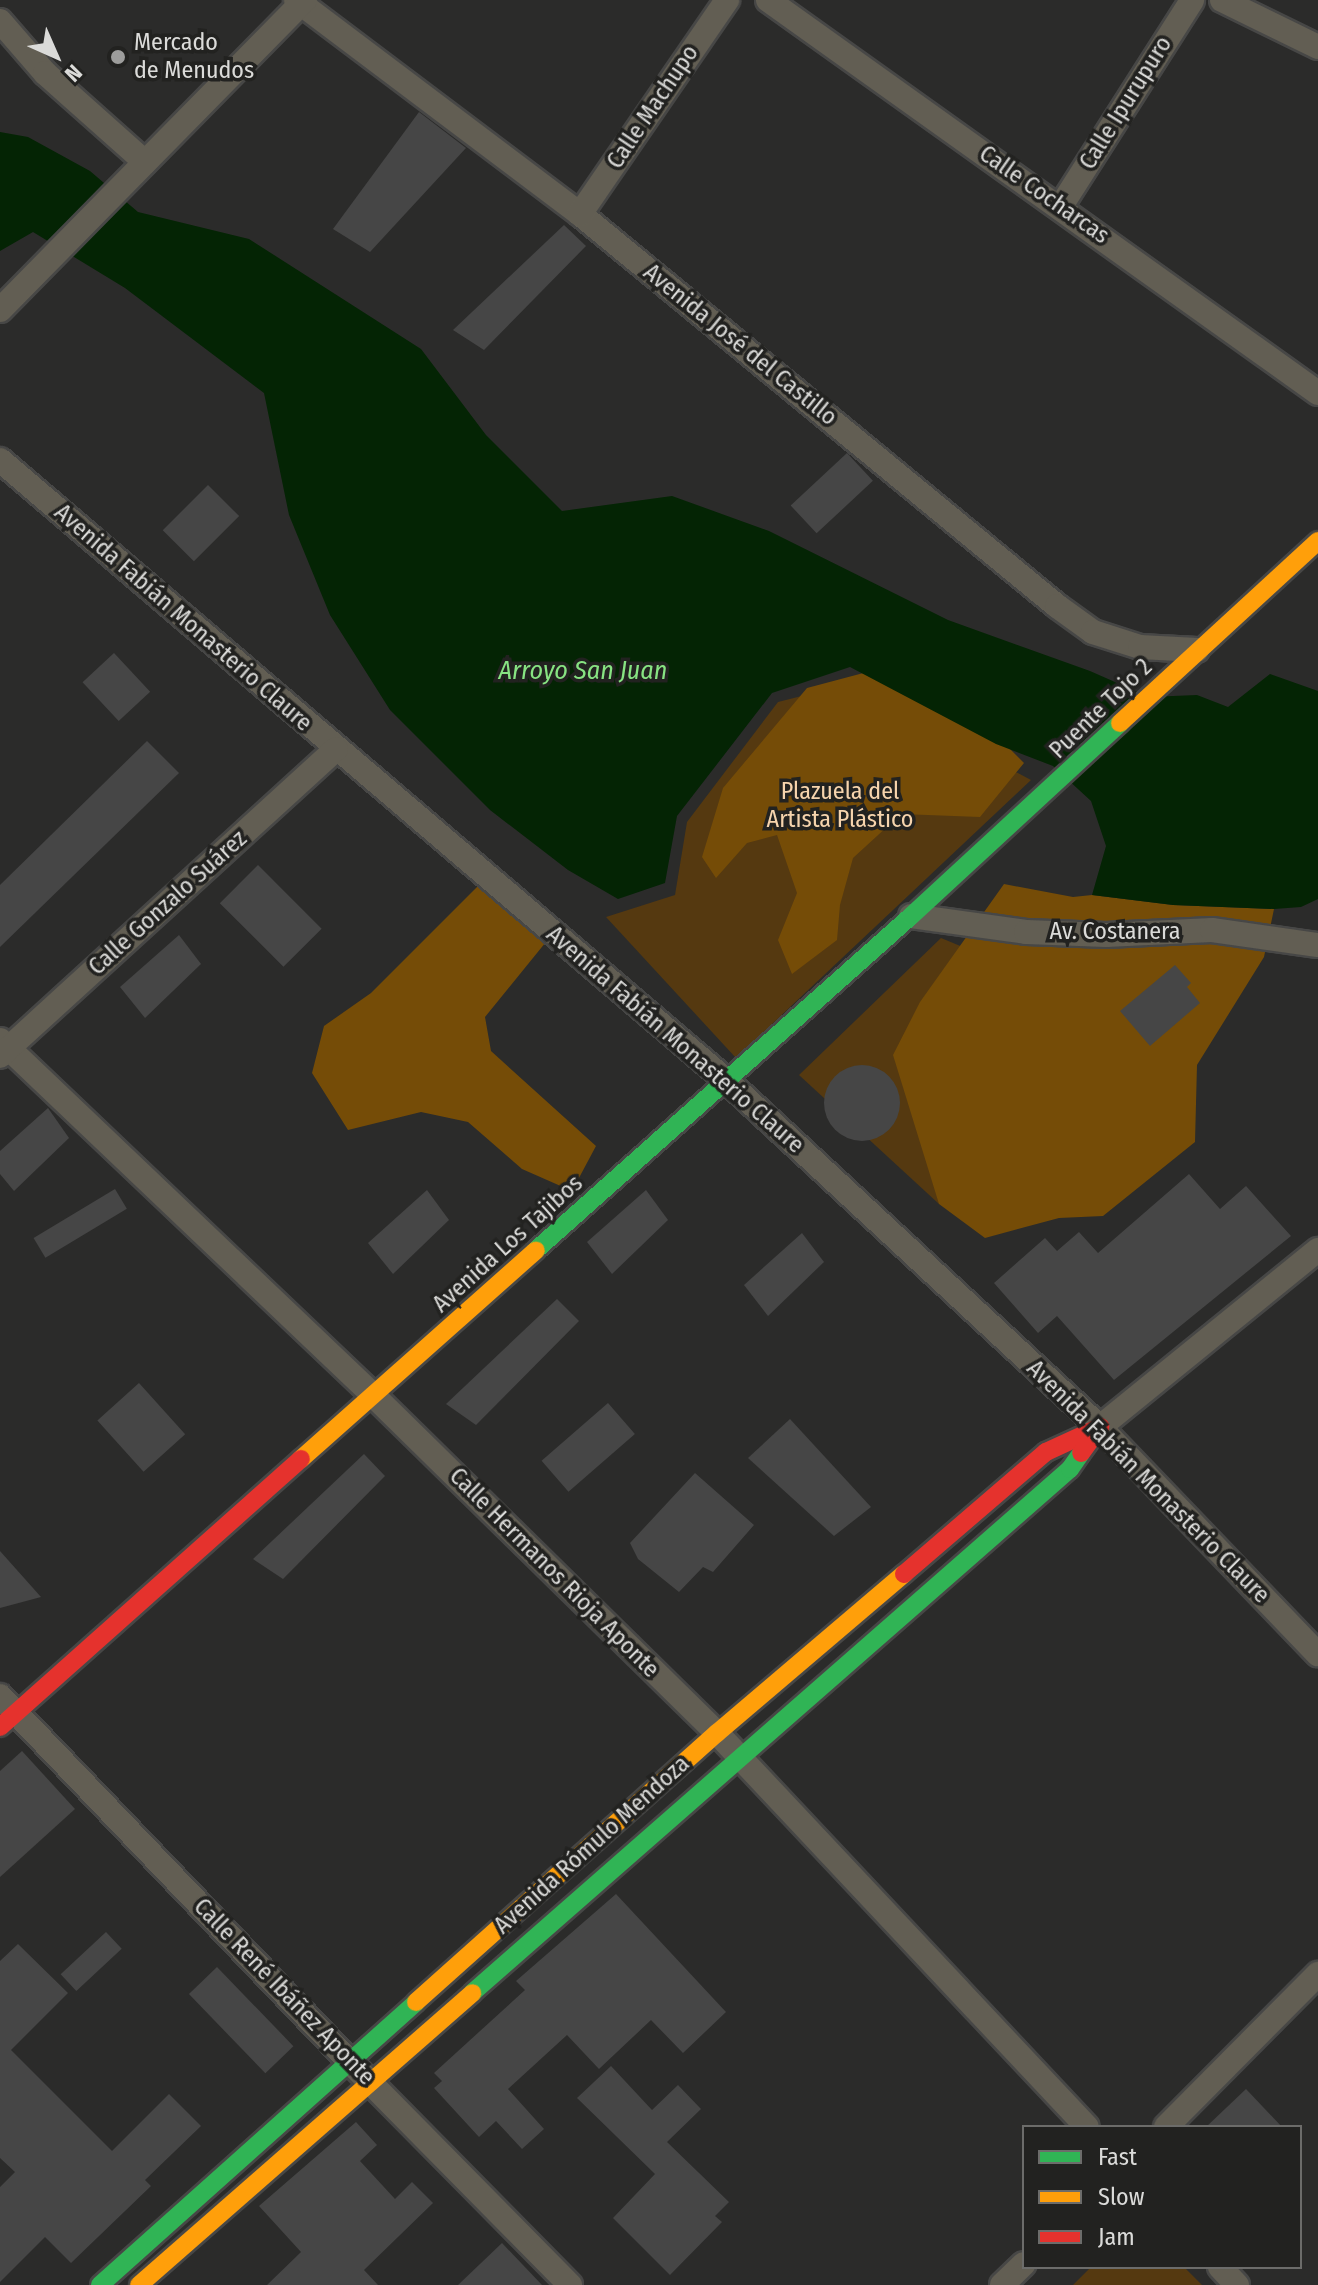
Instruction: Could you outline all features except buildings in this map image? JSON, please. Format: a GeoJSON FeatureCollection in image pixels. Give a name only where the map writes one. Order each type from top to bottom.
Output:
{"type":"FeatureCollection","features":[{"type":"Feature","properties":{"kind":"street","name":"Calle Machupo"},"geometry":{"type":"LineString","coordinates":[[580,214],[727,0]]}},
{"type":"Feature","properties":{"kind":"street","name":"Calle Cocharcas"},"geometry":{"type":"LineString","coordinates":[[768,0],[1061,206],[1318,393]]}},
{"type":"Feature","properties":{"kind":"street","name":"Calle Ipurupuro"},"geometry":{"type":"LineString","coordinates":[[1061,206],[1192,0]]}},
{"type":"Feature","properties":{"kind":"street"},"geometry":{"type":"LineString","coordinates":[[1222,0],[1318,47]]}},
{"type":"Feature","properties":{"kind":"street","name":"Avenida José del Castillo"},"geometry":{"type":"LineString","coordinates":[[301,1],[580,214],[1057,606],[1093,632],[1140,647],[1193,654]]}},
{"type":"Feature","properties":{"kind":"street"},"geometry":{"type":"LineString","coordinates":[[0,310],[46,259],[128,180],[301,1]]}},
{"type":"Feature","properties":{"kind":"street"},"geometry":{"type":"LineString","coordinates":[[0,21],[45,73],[145,162]]}},
{"type":"Feature","properties":{"kind":"street","name":"Avenida Fabián Monasterio Claure"},"geometry":{"type":"LineString","coordinates":[[0,460],[727,1081],[1100,1427],[1318,1654]]}},
{"type":"Feature","properties":{"kind":"street","name":"Puente Tojo 2"},"geometry":{"type":"LineString","coordinates":[[1045,795],[1193,654],[1318,541]]}},
{"type":"Feature","properties":{"kind":"street","name":"Calle Gonzalo Suárez"},"geometry":{"type":"LineString","coordinates":[[3,1048],[336,749]]}},
{"type":"Feature","properties":{"kind":"street","name":"Avenida Los Tajibos"},"geometry":{"type":"LineString","coordinates":[[5,1712],[374,1396],[1045,795]]}},
{"type":"Feature","properties":{"kind":"street","name":"Av. Costanera"},"geometry":{"type":"LineString","coordinates":[[911,916],[1026,932],[1106,935],[1212,930],[1318,945]]}},
{"type":"Feature","properties":{"kind":"street","name":"Calle Hermanos Rioja Aponte"},"geometry":{"type":"LineString","coordinates":[[3,1048],[374,1396],[717,1733],[1085,2125]]}},
{"type":"Feature","properties":{"kind":"street","name":"Avenida Rómulo Mendoza"},"geometry":{"type":"LineString","coordinates":[[100,2285],[717,1733],[1046,1452],[1100,1427],[1318,1250]]}},
{"type":"Feature","properties":{"kind":"street","name":"Avenida Rómulo Mendoza"},"geometry":{"type":"LineString","coordinates":[[139,2285],[1070,1469],[1100,1427]]}},
{"type":"Feature","properties":{"kind":"street","name":"Calle René Ibáñez Aponte"},"geometry":{"type":"LineString","coordinates":[[5,1712],[570,2285]]}},
{"type":"Feature","properties":{"kind":"street"},"geometry":{"type":"LineString","coordinates":[[1168,2125],[1318,1974]]}},
{"type":"Feature","properties":{"kind":"street"},"geometry":{"type":"LineString","coordinates":[[1002,2285],[1022,2266]]}},
{"type":"Feature","properties":{"kind":"street"},"geometry":{"type":"LineString","coordinates":[[1222,2269],[1237,2285]]}},
{"type":"Feature","properties":{"kind":"green space"},"geometry":{"type":"Polygon","coordinates":[[[886,667],[990,729],[1024,763],[980,817],[901,814],[853,858],[840,905],[837,940],[792,974],[778,940],[797,893],[777,835],[747,843],[716,878],[702,857],[723,788],[807,688],[886,667]]]}},
{"type":"Feature","properties":{"kind":"green space","name":"Plazuela del Artista Plástico"},"geometry":{"type":"Polygon","coordinates":[[[849,684],[1031,780],[736,1058],[606,917],[675,895],[687,822],[778,702],[849,684]]]}},
{"type":"Feature","properties":{"kind":"green space"},"geometry":{"type":"Polygon","coordinates":[[[485,879],[550,937],[485,1017],[491,1051],[596,1146],[572,1191],[522,1169],[468,1122],[421,1112],[348,1130],[312,1073],[324,1026],[371,993],[485,879]]]}},
{"type":"Feature","properties":{"kind":"green space"},"geometry":{"type":"Polygon","coordinates":[[[1004,884],[1073,897],[1092,895],[1173,905],[1274,909],[1264,957],[1197,1065],[1195,1142],[1103,1216],[1059,1218],[985,1238],[939,1204],[893,1055],[920,1002],[1004,884]]]}},
{"type":"Feature","properties":{"kind":"green space"},"geometry":{"type":"Polygon","coordinates":[[[941,938],[1004,964],[939,1204],[799,1075],[941,938]]]}},
{"type":"Feature","properties":{"kind":"green space"},"geometry":{"type":"Polygon","coordinates":[[[1089,2269],[1186,2269],[1202,2285],[1073,2285],[1089,2269]]]}},
{"type":"Feature","properties":{"kind":"water","name":"Arroyo San Juan"},"geometry":{"type":"Polygon","coordinates":[[[0,132],[28,137],[90,171],[138,212],[249,239],[421,349],[486,435],[562,511],[672,496],[769,531],[948,620],[1090,671],[1149,697],[1197,695],[1228,707],[1270,674],[1318,691],[1318,899],[1301,907],[1274,909],[1173,905],[1092,895],[1106,846],[1091,801],[1053,766],[996,744],[850,667],[772,693],[677,816],[665,883],[618,899],[568,870],[490,810],[390,710],[330,615],[289,515],[264,393],[125,288],[33,232],[0,251],[0,132]]]}},
{"type":"Feature","properties":{"kind":"traffic: fast"},"geometry":{"type":"LineString","coordinates":[[536,1250],[911,916],[1120,723]]}},
{"type":"Feature","properties":{"kind":"traffic: fast"},"geometry":{"type":"LineString","coordinates":[[472,1993],[1070,1469],[1081,1453]]}},
{"type":"Feature","properties":{"kind":"traffic: fast"},"geometry":{"type":"LineString","coordinates":[[100,2285],[416,2002]]}},
{"type":"Feature","properties":{"kind":"traffic: slow"},"geometry":{"type":"LineString","coordinates":[[1120,723],[1318,541]]}},
{"type":"Feature","properties":{"kind":"traffic: slow"},"geometry":{"type":"LineString","coordinates":[[301,1459],[536,1250]]}},
{"type":"Feature","properties":{"kind":"traffic: slow"},"geometry":{"type":"LineString","coordinates":[[416,2002],[717,1733],[904,1574]]}},
{"type":"Feature","properties":{"kind":"traffic: slow"},"geometry":{"type":"LineString","coordinates":[[139,2285],[472,1993]]}},
{"type":"Feature","properties":{"kind":"traffic: jam"},"geometry":{"type":"LineString","coordinates":[[904,1574],[1046,1452],[1100,1427],[1081,1453]]}},
{"type":"Feature","properties":{"kind":"traffic: jam"},"geometry":{"type":"LineString","coordinates":[[0,1727],[301,1459]]}},
{"type":"Feature","properties":{"kind":"place","name":"Mercado de Menudos"},"geometry":{"type":"Point","coordinates":[118,57]}}]}
